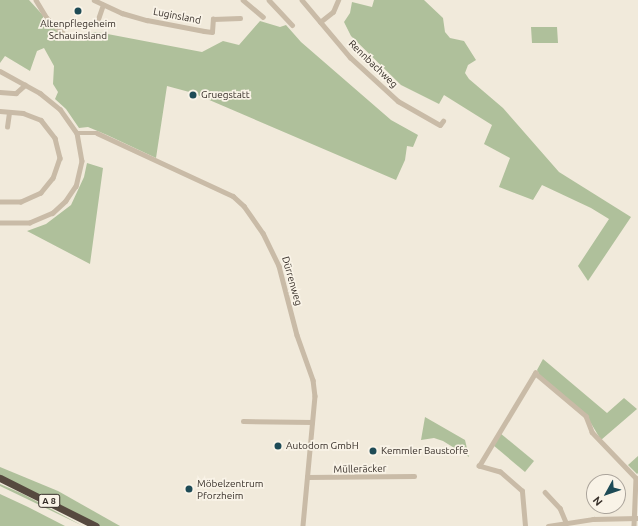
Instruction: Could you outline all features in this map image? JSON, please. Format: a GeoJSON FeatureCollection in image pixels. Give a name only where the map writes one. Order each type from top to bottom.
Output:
{"type":"FeatureCollection","features":[{"type":"Feature","properties":{"kind":"highway","name":"A 8"},"geometry":{"type":"LineString","coordinates":[[0,478],[96,526]]}},
{"type":"Feature","properties":{"kind":"highway","name":"A 8"},"geometry":{"type":"LineString","coordinates":[[0,482],[88,526]]}},
{"type":"Feature","properties":{"kind":"street"},"geometry":{"type":"LineString","coordinates":[[36,0],[47,18],[65,35]]}},
{"type":"Feature","properties":{"kind":"street","name":"Luginsland"},"geometry":{"type":"LineString","coordinates":[[94,0],[103,5],[147,20],[212,32],[214,19],[240,18]]}},
{"type":"Feature","properties":{"kind":"street"},"geometry":{"type":"LineString","coordinates":[[243,0],[263,17]]}},
{"type":"Feature","properties":{"kind":"street"},"geometry":{"type":"LineString","coordinates":[[269,0],[292,25]]}},
{"type":"Feature","properties":{"kind":"street","name":"Rennbachweg"},"geometry":{"type":"LineString","coordinates":[[302,0],[350,57],[398,100],[440,124],[443,121]]}},
{"type":"Feature","properties":{"kind":"street"},"geometry":{"type":"LineString","coordinates":[[320,22],[333,12],[338,0]]}},
{"type":"Feature","properties":{"kind":"street"},"geometry":{"type":"LineString","coordinates":[[96,25],[103,5]]}},
{"type":"Feature","properties":{"kind":"street"},"geometry":{"type":"LineString","coordinates":[[0,70],[60,109],[77,133],[82,152],[81,169],[76,186],[66,201],[38,220],[20,224],[0,223]]}},
{"type":"Feature","properties":{"kind":"street"},"geometry":{"type":"LineString","coordinates":[[0,92],[16,93],[25,85]]}},
{"type":"Feature","properties":{"kind":"street"},"geometry":{"type":"LineString","coordinates":[[0,111],[28,114],[47,125],[55,138],[60,158],[53,178],[41,193],[21,202],[0,202]]}},
{"type":"Feature","properties":{"kind":"street"},"geometry":{"type":"LineString","coordinates":[[7,126],[9,113]]}},
{"type":"Feature","properties":{"kind":"street","name":"Dürrenweg"},"geometry":{"type":"LineString","coordinates":[[77,133],[97,133],[232,196],[244,206],[264,233],[279,266],[297,335],[313,380],[312,422],[303,526]]}},
{"type":"Feature","properties":{"kind":"street"},"geometry":{"type":"LineString","coordinates":[[525,526],[522,491],[500,472],[479,466],[535,373],[586,416],[592,432],[636,478],[636,518],[634,526]]}},
{"type":"Feature","properties":{"kind":"street"},"geometry":{"type":"LineString","coordinates":[[243,421],[312,422]]}},
{"type":"Feature","properties":{"kind":"street","name":"Mülleräcker"},"geometry":{"type":"LineString","coordinates":[[307,477],[414,476]]}},
{"type":"Feature","properties":{"kind":"street"},"geometry":{"type":"LineString","coordinates":[[545,492],[560,508],[566,522]]}},
{"type":"Feature","properties":{"kind":"street"},"geometry":{"type":"LineString","coordinates":[[548,526],[566,522],[636,518]]}},
{"type":"Feature","properties":{"kind":"green space"},"geometry":{"type":"Polygon","coordinates":[[[0,0],[29,0],[61,35],[97,32],[202,52],[223,41],[239,45],[260,21],[280,27],[286,25],[301,42],[391,120],[418,135],[413,147],[407,146],[405,160],[396,180],[193,93],[167,86],[156,158],[88,127],[79,128],[66,109],[55,99],[58,92],[53,84],[54,66],[44,48],[37,51],[30,71],[5,56],[0,63],[0,0]]]}},
{"type":"Feature","properties":{"kind":"green space"},"geometry":{"type":"Polygon","coordinates":[[[374,0],[424,0],[443,18],[445,32],[450,38],[464,41],[476,60],[468,65],[465,73],[469,79],[503,108],[559,172],[631,217],[588,281],[578,266],[609,219],[591,208],[542,185],[533,200],[499,187],[510,158],[484,144],[492,125],[444,95],[439,104],[401,85],[351,36],[344,22],[350,13],[352,2],[372,7],[374,0]]]}},
{"type":"Feature","properties":{"kind":"green space"},"geometry":{"type":"Polygon","coordinates":[[[531,27],[557,27],[558,43],[532,43],[531,27]]]}},
{"type":"Feature","properties":{"kind":"green space"},"geometry":{"type":"Polygon","coordinates":[[[87,163],[103,168],[90,264],[27,231],[46,224],[71,205],[84,177],[87,163]]]}},
{"type":"Feature","properties":{"kind":"green space"},"geometry":{"type":"Polygon","coordinates":[[[543,359],[607,413],[624,398],[637,409],[601,440],[589,420],[540,376],[537,370],[543,359]]]}},
{"type":"Feature","properties":{"kind":"green space"},"geometry":{"type":"Polygon","coordinates":[[[425,417],[465,440],[469,457],[443,441],[434,438],[421,440],[425,417]]]}},
{"type":"Feature","properties":{"kind":"green space"},"geometry":{"type":"Polygon","coordinates":[[[500,433],[534,461],[525,472],[493,445],[500,433]]]}},
{"type":"Feature","properties":{"kind":"green space"},"geometry":{"type":"Polygon","coordinates":[[[638,456],[638,473],[637,474],[628,465],[638,456]]]}},
{"type":"Feature","properties":{"kind":"green space"},"geometry":{"type":"Polygon","coordinates":[[[0,467],[58,491],[120,526],[99,526],[0,476],[0,467]]]}},
{"type":"Feature","properties":{"kind":"green space"},"geometry":{"type":"Polygon","coordinates":[[[0,484],[23,494],[83,526],[0,486],[0,484]]]}},
{"type":"Feature","properties":{"kind":"green space"},"geometry":{"type":"Polygon","coordinates":[[[0,494],[28,507],[65,526],[0,526],[0,494]]]}},
{"type":"Feature","properties":{"kind":"place","name":"Altenpflegeheim Schauinsland"},"geometry":{"type":"Point","coordinates":[78,11]}},
{"type":"Feature","properties":{"kind":"place","name":"Gruegstatt"},"geometry":{"type":"Point","coordinates":[193,95]}},
{"type":"Feature","properties":{"kind":"place","name":"Autodom GmbH"},"geometry":{"type":"Point","coordinates":[278,446]}},
{"type":"Feature","properties":{"kind":"place","name":"Kemmler Baustoffe"},"geometry":{"type":"Point","coordinates":[373,451]}},
{"type":"Feature","properties":{"kind":"place","name":"Möbelzentrum Pforzheim"},"geometry":{"type":"Point","coordinates":[189,489]}}]}
